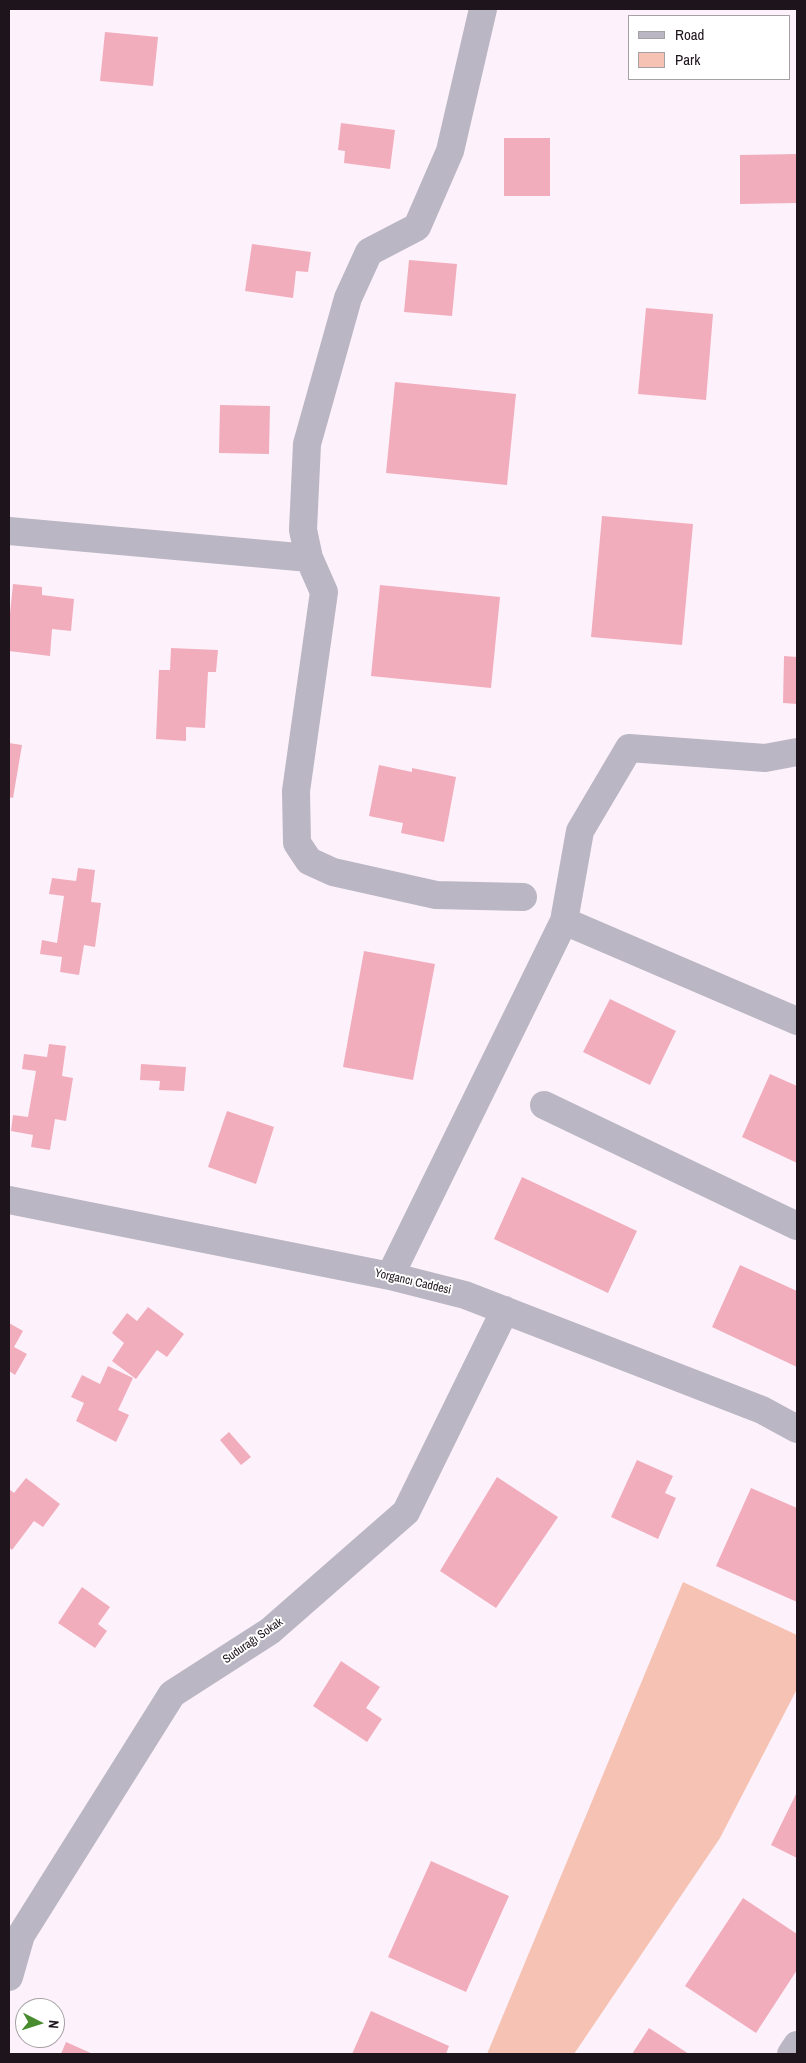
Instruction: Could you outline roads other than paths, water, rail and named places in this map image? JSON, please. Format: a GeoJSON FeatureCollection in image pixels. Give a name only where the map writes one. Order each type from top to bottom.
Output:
{"type":"FeatureCollection","features":[{"type":"Feature","properties":{"kind":"street"},"geometry":{"type":"LineString","coordinates":[[483,9],[450,151],[417,227],[369,252],[348,298],[307,444],[303,530],[309,558],[324,592],[296,791],[297,843],[309,861],[333,872],[436,895],[523,897]]}},
{"type":"Feature","properties":{"kind":"street"},"geometry":{"type":"LineString","coordinates":[[9,531],[309,558]]}},
{"type":"Feature","properties":{"kind":"street"},"geometry":{"type":"LineString","coordinates":[[390,1276],[564,920],[580,830],[629,748],[765,758],[797,752]]}},
{"type":"Feature","properties":{"kind":"street"},"geometry":{"type":"LineString","coordinates":[[564,920],[797,1021]]}},
{"type":"Feature","properties":{"kind":"street"},"geometry":{"type":"LineString","coordinates":[[544,1105],[797,1226]]}},
{"type":"Feature","properties":{"kind":"street","name":"Yorgancı Caddesi"},"geometry":{"type":"LineString","coordinates":[[9,1200],[390,1276],[465,1294],[762,1410],[797,1430]]}},
{"type":"Feature","properties":{"kind":"street","name":"Sudurağı Sokak"},"geometry":{"type":"LineString","coordinates":[[9,1976],[21,1935],[172,1694],[270,1631],[406,1512],[505,1310]]}},
{"type":"Feature","properties":{"kind":"street"},"geometry":{"type":"LineString","coordinates":[[791,2054],[797,2045]]}}]}
